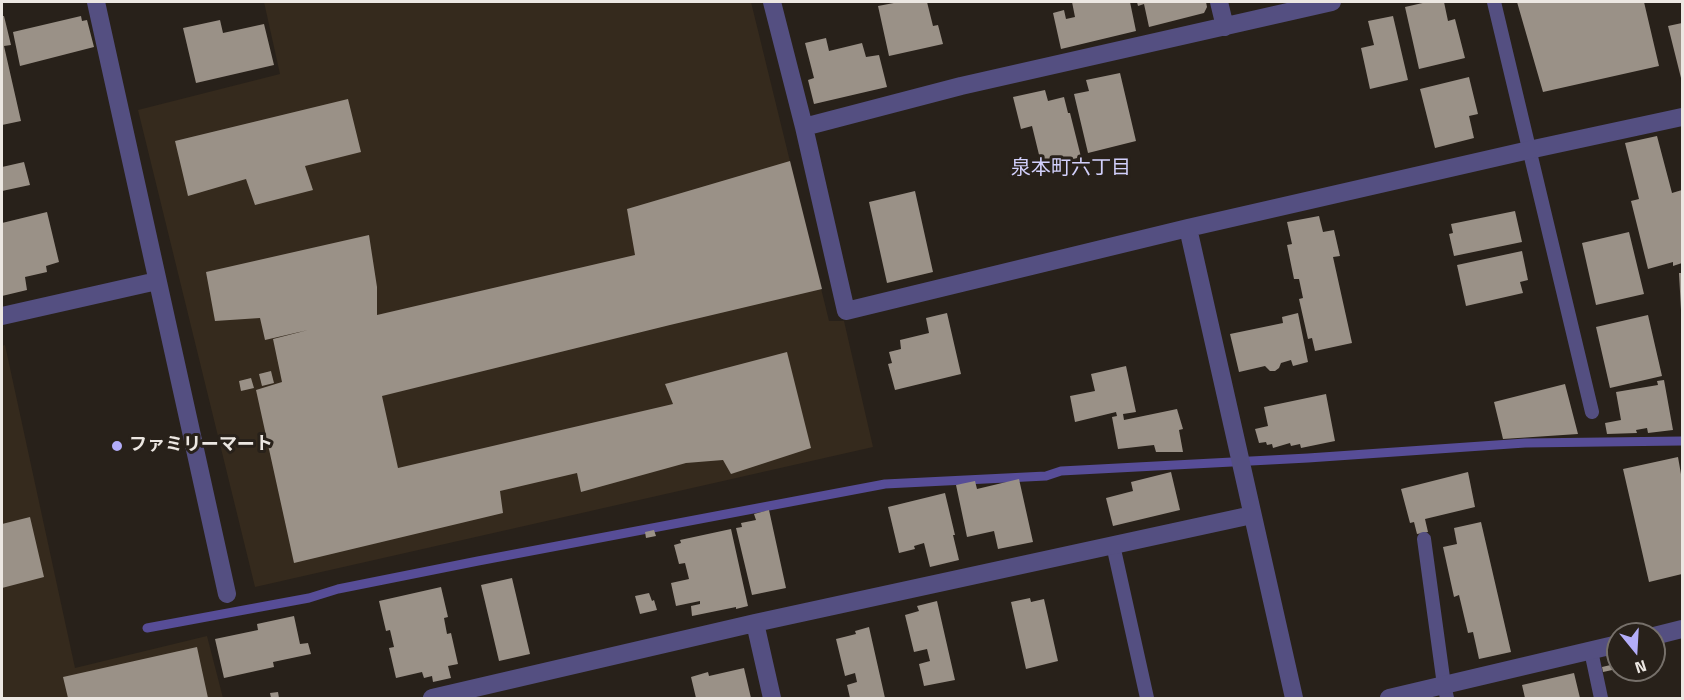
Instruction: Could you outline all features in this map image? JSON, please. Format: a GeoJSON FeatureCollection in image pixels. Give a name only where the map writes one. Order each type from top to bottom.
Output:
{"type":"FeatureCollection","features":[{"type":"Feature","properties":{"kind":"street"},"geometry":{"type":"LineString","coordinates":[[96,2],[227,594]]}},
{"type":"Feature","properties":{"kind":"street"},"geometry":{"type":"LineString","coordinates":[[772,2],[804,127],[846,311],[1188,228],[1683,117]]}},
{"type":"Feature","properties":{"kind":"street"},"geometry":{"type":"LineString","coordinates":[[1219,2],[1225,27]]}},
{"type":"Feature","properties":{"kind":"street"},"geometry":{"type":"LineString","coordinates":[[804,127],[961,86],[1332,2]]}},
{"type":"Feature","properties":{"kind":"street"},"geometry":{"type":"LineString","coordinates":[[1188,228],[1294,699]]}},
{"type":"Feature","properties":{"kind":"street"},"geometry":{"type":"LineString","coordinates":[[2,316],[157,281]]}},
{"type":"Feature","properties":{"kind":"street"},"geometry":{"type":"LineString","coordinates":[[432,699],[755,622],[1252,515]]}},
{"type":"Feature","properties":{"kind":"street"},"geometry":{"type":"LineString","coordinates":[[755,622],[772,699]]}},
{"type":"Feature","properties":{"kind":"street"},"geometry":{"type":"LineString","coordinates":[[1666,633],[1683,629]]}},
{"type":"Feature","properties":{"kind":"street"},"geometry":{"type":"LineString","coordinates":[[1389,699],[1446,692],[1606,647]]}},
{"type":"Feature","properties":{"kind":"lane"},"geometry":{"type":"LineString","coordinates":[[1494,2],[1592,412]]}},
{"type":"Feature","properties":{"kind":"lane"},"geometry":{"type":"LineString","coordinates":[[1424,539],[1446,692]]}},
{"type":"Feature","properties":{"kind":"lane"},"geometry":{"type":"LineString","coordinates":[[1113,545],[1148,699]]}},
{"type":"Feature","properties":{"kind":"lane"},"geometry":{"type":"LineString","coordinates":[[1591,651],[1601,699]]}},
{"type":"Feature","properties":{"kind":"shaded area"},"geometry":{"type":"Polygon","coordinates":[[[264,2],[751,2],[829,321],[844,321],[873,447],[255,587],[138,110],[280,74],[264,2]]]}},
{"type":"Feature","properties":{"kind":"shaded area"},"geometry":{"type":"Polygon","coordinates":[[[5,345],[75,668],[207,636],[223,698],[2,698],[2,346],[5,345]]]}},
{"type":"Feature","properties":{"kind":"building"},"geometry":{"type":"Polygon","coordinates":[[[899,2],[927,2],[933,26],[938,25],[943,44],[889,56],[878,6],[899,2]]]}},
{"type":"Feature","properties":{"kind":"building"},"geometry":{"type":"Polygon","coordinates":[[[1072,2],[1130,2],[1136,31],[1061,49],[1053,13],[1064,10],[1066,19],[1075,17],[1072,2]]]}},
{"type":"Feature","properties":{"kind":"building"},"geometry":{"type":"Polygon","coordinates":[[[1137,2],[1206,2],[1207,7],[1204,13],[1149,27],[1144,4],[1138,6],[1137,2]]]}},
{"type":"Feature","properties":{"kind":"building"},"geometry":{"type":"Polygon","coordinates":[[[1427,2],[1444,2],[1448,21],[1455,19],[1465,58],[1419,69],[1405,7],[1427,2]]]}},
{"type":"Feature","properties":{"kind":"building"},"geometry":{"type":"Polygon","coordinates":[[[1517,2],[1644,2],[1659,66],[1543,92],[1517,2]]]}},
{"type":"Feature","properties":{"kind":"building"},"geometry":{"type":"Polygon","coordinates":[[[2,16],[4,16],[11,45],[4,46],[21,121],[2,125],[2,16]]]}},
{"type":"Feature","properties":{"kind":"building"},"geometry":{"type":"Polygon","coordinates":[[[81,16],[82,21],[87,20],[94,47],[20,66],[13,32],[81,16]]]}},
{"type":"Feature","properties":{"kind":"building"},"geometry":{"type":"Polygon","coordinates":[[[1393,16],[1408,80],[1370,89],[1361,48],[1374,45],[1368,21],[1393,16]]]}},
{"type":"Feature","properties":{"kind":"building"},"geometry":{"type":"Polygon","coordinates":[[[220,20],[223,33],[264,24],[274,65],[196,83],[183,28],[220,20]]]}},
{"type":"Feature","properties":{"kind":"building"},"geometry":{"type":"Polygon","coordinates":[[[1682,23],[1682,82],[1668,26],[1682,23]]]}},
{"type":"Feature","properties":{"kind":"building"},"geometry":{"type":"Polygon","coordinates":[[[826,38],[829,51],[862,43],[866,57],[879,55],[887,87],[814,104],[808,80],[814,78],[805,43],[826,38]]]}},
{"type":"Feature","properties":{"kind":"building"},"geometry":{"type":"Polygon","coordinates":[[[1120,73],[1136,141],[1088,153],[1074,94],[1089,91],[1086,80],[1120,73]]]}},
{"type":"Feature","properties":{"kind":"building"},"geometry":{"type":"Polygon","coordinates":[[[1469,77],[1478,114],[1469,116],[1474,138],[1435,148],[1420,89],[1469,77]]]}},
{"type":"Feature","properties":{"kind":"building"},"geometry":{"type":"Polygon","coordinates":[[[1045,90],[1048,101],[1064,97],[1081,157],[1042,167],[1032,126],[1021,129],[1013,97],[1045,90]]]}},
{"type":"Feature","properties":{"kind":"building"},"geometry":{"type":"Polygon","coordinates":[[[348,99],[361,152],[305,166],[313,190],[255,205],[246,179],[188,196],[175,141],[348,99]]]}},
{"type":"Feature","properties":{"kind":"building"},"geometry":{"type":"Polygon","coordinates":[[[1657,136],[1672,193],[1682,190],[1682,263],[1673,266],[1673,262],[1648,269],[1631,201],[1639,199],[1625,143],[1657,136]]]}},
{"type":"Feature","properties":{"kind":"building"},"geometry":{"type":"Polygon","coordinates":[[[790,161],[822,289],[382,396],[398,468],[673,404],[665,384],[787,352],[811,448],[731,474],[723,460],[686,463],[581,492],[577,473],[500,491],[503,513],[294,563],[256,390],[282,382],[273,339],[308,330],[265,340],[260,318],[215,321],[206,272],[369,235],[377,287],[377,315],[635,255],[627,209],[790,161]]]}},
{"type":"Feature","properties":{"kind":"building"},"geometry":{"type":"Polygon","coordinates":[[[24,162],[30,185],[2,191],[2,167],[24,162]]]}},
{"type":"Feature","properties":{"kind":"building"},"geometry":{"type":"Polygon","coordinates":[[[915,191],[933,272],[887,283],[869,202],[915,191]]]}},
{"type":"Feature","properties":{"kind":"building"},"geometry":{"type":"Polygon","coordinates":[[[1515,211],[1522,242],[1454,256],[1449,234],[1453,233],[1451,224],[1515,211]]]}},
{"type":"Feature","properties":{"kind":"building"},"geometry":{"type":"Polygon","coordinates":[[[47,212],[59,262],[46,266],[47,272],[25,277],[27,290],[2,296],[2,223],[47,212]]]}},
{"type":"Feature","properties":{"kind":"building"},"geometry":{"type":"Polygon","coordinates":[[[1319,216],[1323,232],[1334,230],[1340,256],[1333,257],[1352,343],[1315,351],[1312,338],[1308,339],[1299,299],[1303,298],[1299,279],[1294,279],[1287,245],[1292,244],[1287,222],[1319,216]]]}},
{"type":"Feature","properties":{"kind":"building"},"geometry":{"type":"Polygon","coordinates":[[[1629,232],[1644,294],[1596,305],[1582,243],[1629,232]]]}},
{"type":"Feature","properties":{"kind":"building"},"geometry":{"type":"Polygon","coordinates":[[[1522,251],[1528,280],[1520,282],[1523,293],[1466,306],[1457,265],[1522,251]]]}},
{"type":"Feature","properties":{"kind":"building"},"geometry":{"type":"Polygon","coordinates":[[[1679,273],[1682,273],[1682,310],[1681,310],[1679,273]]]}},
{"type":"Feature","properties":{"kind":"building"},"geometry":{"type":"Polygon","coordinates":[[[947,313],[961,374],[895,390],[888,364],[892,363],[889,352],[901,349],[900,340],[929,333],[926,318],[947,313]]]}},
{"type":"Feature","properties":{"kind":"building"},"geometry":{"type":"Polygon","coordinates":[[[1298,313],[1308,362],[1293,366],[1291,360],[1281,363],[1275,371],[1270,371],[1265,366],[1239,372],[1230,334],[1283,323],[1282,317],[1298,313]]]}},
{"type":"Feature","properties":{"kind":"building"},"geometry":{"type":"Polygon","coordinates":[[[1648,315],[1662,376],[1610,388],[1596,327],[1648,315]]]}},
{"type":"Feature","properties":{"kind":"building"},"geometry":{"type":"Polygon","coordinates":[[[1126,366],[1136,412],[1123,414],[1124,420],[1177,409],[1183,429],[1179,430],[1183,452],[1156,452],[1154,445],[1118,449],[1112,417],[1117,416],[1116,412],[1075,422],[1070,396],[1095,391],[1091,374],[1126,366]]]}},
{"type":"Feature","properties":{"kind":"building"},"geometry":{"type":"Polygon","coordinates":[[[271,371],[274,383],[262,386],[259,374],[271,371]]]}},
{"type":"Feature","properties":{"kind":"building"},"geometry":{"type":"Polygon","coordinates":[[[251,378],[254,388],[241,391],[239,381],[251,378]]]}},
{"type":"Feature","properties":{"kind":"building"},"geometry":{"type":"Polygon","coordinates":[[[1664,380],[1673,430],[1648,433],[1647,428],[1636,430],[1637,433],[1607,434],[1605,423],[1621,420],[1616,392],[1658,385],[1657,381],[1664,380]]]}},
{"type":"Feature","properties":{"kind":"building"},"geometry":{"type":"Polygon","coordinates":[[[1565,384],[1578,434],[1503,439],[1494,402],[1565,384]]]}},
{"type":"Feature","properties":{"kind":"building"},"geometry":{"type":"Polygon","coordinates":[[[1326,394],[1335,441],[1301,448],[1300,444],[1291,446],[1290,443],[1273,448],[1272,444],[1259,443],[1255,429],[1268,426],[1264,407],[1326,394]]]}},
{"type":"Feature","properties":{"kind":"building"},"geometry":{"type":"Polygon","coordinates":[[[1678,457],[1682,480],[1682,574],[1649,582],[1623,469],[1678,457]]]}},
{"type":"Feature","properties":{"kind":"building"},"geometry":{"type":"Polygon","coordinates":[[[1171,472],[1180,510],[1113,526],[1106,498],[1133,491],[1131,482],[1171,472]]]}},
{"type":"Feature","properties":{"kind":"building"},"geometry":{"type":"Polygon","coordinates":[[[1468,472],[1475,507],[1425,519],[1428,532],[1417,534],[1414,522],[1410,523],[1401,489],[1468,472]]]}},
{"type":"Feature","properties":{"kind":"building"},"geometry":{"type":"Polygon","coordinates":[[[1019,479],[1033,542],[998,549],[994,531],[967,537],[956,485],[975,481],[977,489],[1019,479]]]}},
{"type":"Feature","properties":{"kind":"building"},"geometry":{"type":"Polygon","coordinates":[[[945,493],[959,560],[930,567],[924,543],[914,546],[915,549],[899,553],[888,507],[945,493]]]}},
{"type":"Feature","properties":{"kind":"building"},"geometry":{"type":"Polygon","coordinates":[[[769,510],[786,588],[752,595],[736,528],[742,527],[741,523],[756,520],[754,514],[769,510]]]}},
{"type":"Feature","properties":{"kind":"building"},"geometry":{"type":"Polygon","coordinates":[[[30,517],[44,577],[2,588],[2,524],[30,517]]]}},
{"type":"Feature","properties":{"kind":"building"},"geometry":{"type":"Polygon","coordinates":[[[1481,522],[1511,652],[1479,659],[1473,632],[1468,633],[1459,595],[1454,597],[1443,547],[1457,544],[1454,528],[1481,522]]]}},
{"type":"Feature","properties":{"kind":"building"},"geometry":{"type":"Polygon","coordinates":[[[731,529],[748,606],[692,616],[691,606],[700,604],[700,601],[676,606],[671,583],[689,579],[685,563],[679,564],[674,545],[681,543],[680,540],[731,529]]]}},
{"type":"Feature","properties":{"kind":"building"},"geometry":{"type":"Polygon","coordinates":[[[654,530],[656,536],[646,538],[645,532],[654,530]]]}},
{"type":"Feature","properties":{"kind":"building"},"geometry":{"type":"Polygon","coordinates":[[[512,578],[530,654],[499,661],[481,585],[512,578]]]}},
{"type":"Feature","properties":{"kind":"building"},"geometry":{"type":"Polygon","coordinates":[[[441,587],[448,617],[444,618],[447,634],[451,633],[458,664],[448,666],[451,678],[433,682],[432,676],[424,678],[422,672],[396,678],[389,648],[394,647],[390,630],[386,631],[379,601],[441,587]]]}},
{"type":"Feature","properties":{"kind":"building"},"geometry":{"type":"Polygon","coordinates":[[[649,593],[657,610],[640,614],[635,596],[649,593]]]}},
{"type":"Feature","properties":{"kind":"building"},"geometry":{"type":"Polygon","coordinates":[[[1030,598],[1031,602],[1044,599],[1058,661],[1026,669],[1011,602],[1030,598]]]}},
{"type":"Feature","properties":{"kind":"building"},"geometry":{"type":"Polygon","coordinates":[[[937,601],[955,680],[924,686],[919,664],[930,661],[927,649],[914,652],[905,615],[919,611],[917,606],[937,601]]]}},
{"type":"Feature","properties":{"kind":"building"},"geometry":{"type":"Polygon","coordinates":[[[294,616],[300,644],[308,643],[311,654],[273,662],[274,667],[224,678],[215,639],[258,630],[257,624],[294,616]]]}},
{"type":"Feature","properties":{"kind":"building"},"geometry":{"type":"Polygon","coordinates":[[[869,627],[885,698],[850,698],[847,685],[857,682],[855,673],[845,676],[836,639],[856,634],[855,631],[869,627]]]}},
{"type":"Feature","properties":{"kind":"building"},"geometry":{"type":"Polygon","coordinates":[[[197,647],[208,698],[68,698],[63,677],[197,647]]]}},
{"type":"Feature","properties":{"kind":"building"},"geometry":{"type":"Polygon","coordinates":[[[744,668],[751,698],[696,698],[691,677],[708,672],[709,676],[744,668]]]}},
{"type":"Feature","properties":{"kind":"building"},"geometry":{"type":"Polygon","coordinates":[[[1574,673],[1580,698],[1525,698],[1522,685],[1574,673]]]}},
{"type":"Feature","properties":{"kind":"building"},"geometry":{"type":"Polygon","coordinates":[[[278,692],[279,698],[271,698],[270,693],[278,692]]]}},
{"type":"Feature","properties":{"kind":"waterway"},"geometry":{"type":"LineString","coordinates":[[147,628],[309,598],[338,589],[478,561],[885,484],[1046,476],[1061,471],[1308,458],[1525,443],[1682,441]]}},
{"type":"Feature","properties":{"kind":"place","name":"ファミリーマート"},"geometry":{"type":"Point","coordinates":[117,446]}},
{"type":"Feature","properties":{"kind":"district","name":"泉本町六丁目"},"geometry":{"type":"Point","coordinates":[1071,169]}}]}
